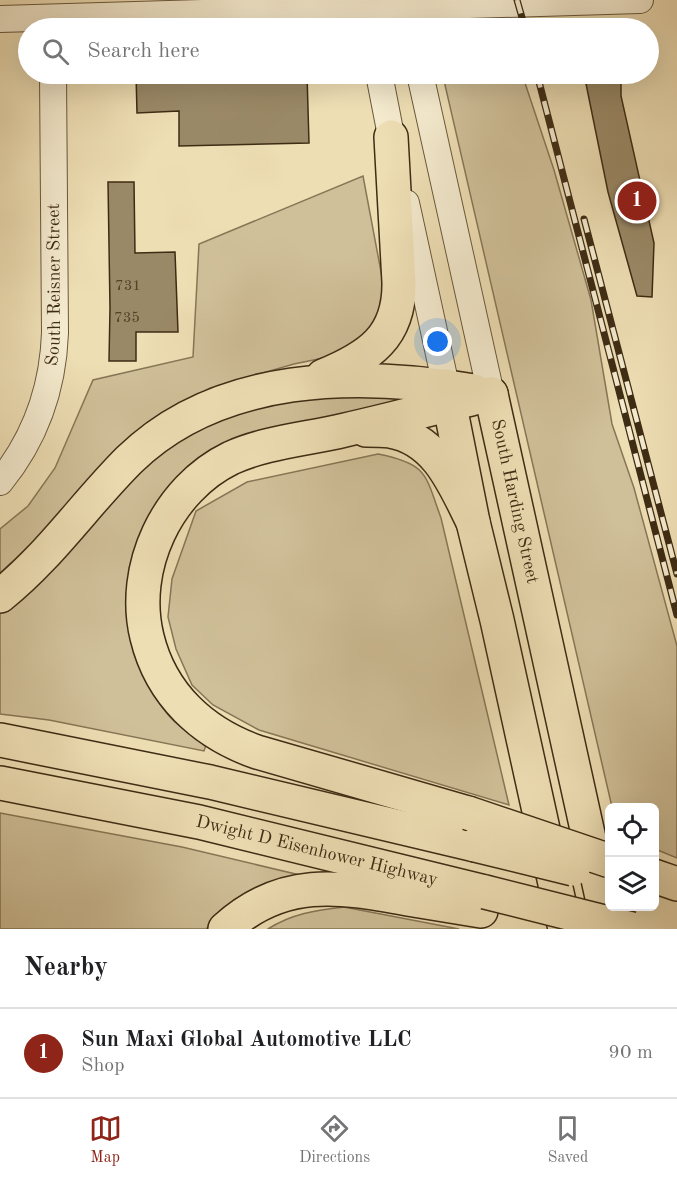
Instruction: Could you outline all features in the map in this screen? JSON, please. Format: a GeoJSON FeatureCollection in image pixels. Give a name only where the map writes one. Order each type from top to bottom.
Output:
{"type":"FeatureCollection","features":[{"type":"Feature","properties":{"kind":"main road"},"geometry":{"type":"LineString","coordinates":[[308,382],[349,365],[372,351],[388,332],[393,320],[399,292],[391,136]]}},
{"type":"Feature","properties":{"kind":"main road"},"geometry":{"type":"LineString","coordinates":[[0,596],[26,575],[46,554],[127,462],[157,437],[181,422],[219,404],[308,382],[364,379],[448,395],[491,394]]}},
{"type":"Feature","properties":{"kind":"main road","name":"South Harding Street"},"geometry":{"type":"LineString","coordinates":[[491,394],[608,929]]}},
{"type":"Feature","properties":{"kind":"main road"},"geometry":{"type":"LineString","coordinates":[[448,395],[346,430],[247,452],[222,463],[189,489],[165,519],[148,562],[142,599],[144,628],[148,644],[165,683],[183,707],[210,730],[232,742],[268,756],[468,813],[605,860]]}},
{"type":"Feature","properties":{"kind":"main road"},"geometry":{"type":"LineString","coordinates":[[448,395],[473,522],[497,620],[565,929]]}},
{"type":"Feature","properties":{"kind":"main road"},"geometry":{"type":"LineString","coordinates":[[346,430],[389,431],[423,445],[447,470],[473,522]]}},
{"type":"Feature","properties":{"kind":"main road"},"geometry":{"type":"LineString","coordinates":[[0,740],[210,782],[605,877]]}},
{"type":"Feature","properties":{"kind":"main road","name":"Dwight D Eisenhower Highway"},"geometry":{"type":"LineString","coordinates":[[0,783],[209,825],[487,902],[632,929]]}},
{"type":"Feature","properties":{"kind":"main road"},"geometry":{"type":"LineString","coordinates":[[659,878],[677,884]]}},
{"type":"Feature","properties":{"kind":"main road"},"geometry":{"type":"LineString","coordinates":[[225,929],[247,912],[279,896],[317,888],[354,889],[487,902],[608,929]]}},
{"type":"Feature","properties":{"kind":"main road"},"geometry":{"type":"LineString","coordinates":[[659,890],[677,895]]}},
{"type":"Feature","properties":{"kind":"street"},"geometry":{"type":"LineString","coordinates":[[382,18],[639,0]]}},
{"type":"Feature","properties":{"kind":"street"},"geometry":{"type":"LineString","coordinates":[[0,19],[18,20]]}},
{"type":"Feature","properties":{"kind":"street","name":"South Reisner Street"},"geometry":{"type":"LineString","coordinates":[[0,482],[26,445],[37,422],[47,390],[53,358],[55,333],[53,84]]}},
{"type":"Feature","properties":{"kind":"street"},"geometry":{"type":"LineString","coordinates":[[381,84],[448,395]]}},
{"type":"Feature","properties":{"kind":"street","name":"South Harding Street"},"geometry":{"type":"LineString","coordinates":[[422,84],[491,394]]}},
{"type":"Feature","properties":{"kind":"shaded area"},"geometry":{"type":"Polygon","coordinates":[[[445,84],[525,84],[554,170],[591,300],[612,424],[634,488],[677,646],[677,858],[659,851],[659,803],[611,803],[445,84]]]}},
{"type":"Feature","properties":{"kind":"shaded area"},"geometry":{"type":"Polygon","coordinates":[[[363,176],[385,293],[370,336],[338,355],[294,364],[210,388],[144,425],[94,475],[39,537],[0,573],[0,529],[28,506],[55,468],[93,380],[193,357],[199,244],[363,176]]]}},
{"type":"Feature","properties":{"kind":"shaded area"},"geometry":{"type":"Polygon","coordinates":[[[397,388],[394,402],[244,436],[148,522],[151,689],[174,721],[207,742],[204,751],[49,720],[0,714],[0,610],[167,443],[223,418],[295,399],[397,388]]]}},
{"type":"Feature","properties":{"kind":"shaded area"},"geometry":{"type":"Polygon","coordinates":[[[378,454],[407,462],[416,467],[427,481],[431,491],[441,518],[509,805],[259,730],[213,705],[192,685],[176,649],[168,617],[172,579],[196,511],[247,482],[378,454]]]}},
{"type":"Feature","properties":{"kind":"shaded area"},"geometry":{"type":"Polygon","coordinates":[[[0,813],[182,847],[304,876],[233,903],[206,929],[0,929],[0,813]]]}},
{"type":"Feature","properties":{"kind":"shaded area"},"geometry":{"type":"Polygon","coordinates":[[[344,907],[459,929],[268,929],[304,914],[344,907]]]}},
{"type":"Feature","properties":{"kind":"building"},"geometry":{"type":"Polygon","coordinates":[[[136,84],[307,84],[309,143],[179,146],[179,111],[137,113],[136,84]]]}},
{"type":"Feature","properties":{"kind":"building"},"geometry":{"type":"Polygon","coordinates":[[[586,84],[621,84],[621,96],[654,243],[652,297],[637,296],[608,192],[586,84]]]}},
{"type":"Feature","properties":{"kind":"building"},"geometry":{"type":"Polygon","coordinates":[[[108,182],[134,182],[135,253],[175,252],[178,332],[136,332],[136,361],[109,361],[108,182]]]}},
{"type":"Feature","properties":{"kind":"railway"},"geometry":{"type":"LineString","coordinates":[[517,0],[522,18]]}},
{"type":"Feature","properties":{"kind":"railway"},"geometry":{"type":"LineString","coordinates":[[540,84],[677,615]]}},
{"type":"Feature","properties":{"kind":"railway"},"geometry":{"type":"LineString","coordinates":[[584,219],[677,574]]}},
{"type":"Feature","properties":{"kind":"place","name":"Sun Maxi Global Automotive LLC"},"geometry":{"type":"Point","coordinates":[637,201]}}]}
